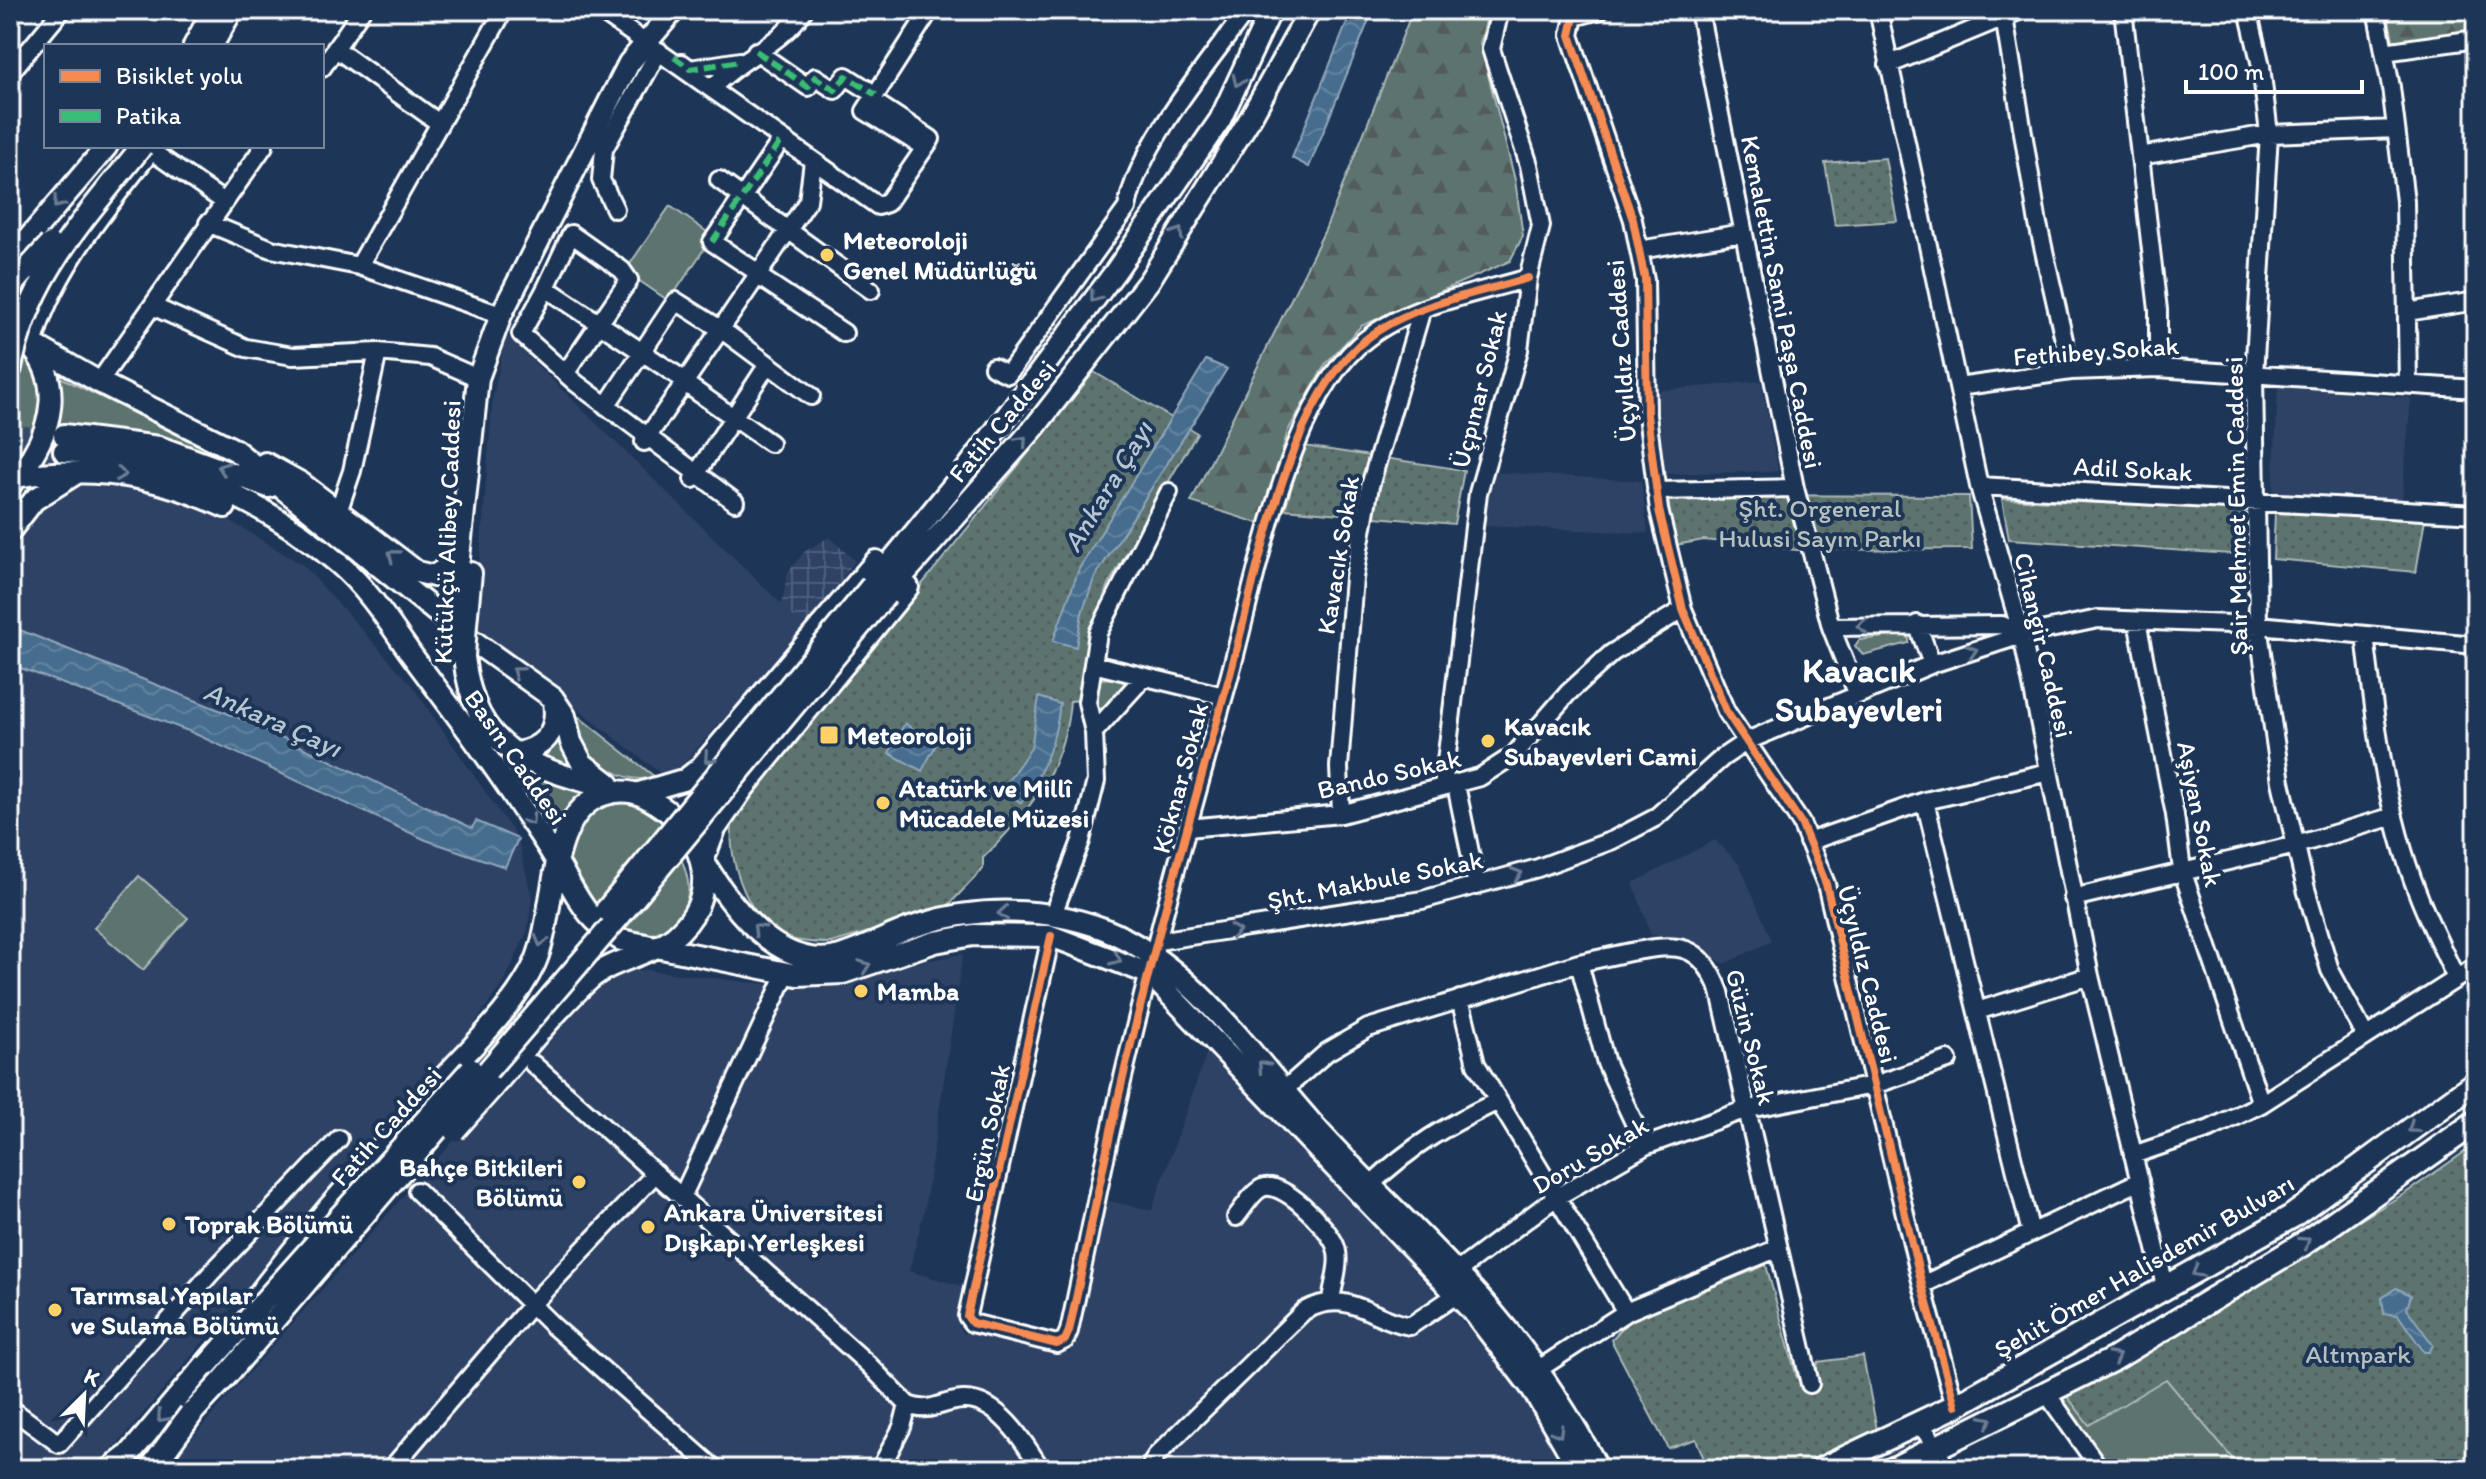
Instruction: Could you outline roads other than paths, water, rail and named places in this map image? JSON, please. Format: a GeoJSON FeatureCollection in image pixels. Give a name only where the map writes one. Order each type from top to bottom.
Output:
{"type":"FeatureCollection","features":[{"type":"Feature","properties":{"kind":"highway","name":"Şehit Ömer Halisdemir Bulvarı"},"geometry":{"type":"LineString","coordinates":[[1822,1469],[1955,1406],[2291,1217],[2476,1082]]}},
{"type":"Feature","properties":{"kind":"highway"},"geometry":{"type":"LineString","coordinates":[[1893,1469],[2114,1359],[2303,1244],[2476,1122]]}},
{"type":"Feature","properties":{"kind":"highway"},"geometry":{"type":"LineString","coordinates":[[151,1469],[191,1414]]}},
{"type":"Feature","properties":{"kind":"main road"},"geometry":{"type":"LineString","coordinates":[[195,44],[213,10]]}},
{"type":"Feature","properties":{"kind":"main road"},"geometry":{"type":"LineString","coordinates":[[213,44],[232,10]]}},
{"type":"Feature","properties":{"kind":"main road","name":"Kütükçü Alibey Caddesi"},"geometry":{"type":"LineString","coordinates":[[500,775],[458,691],[459,559],[478,378],[501,315],[629,63],[660,50],[674,10]]}},
{"type":"Feature","properties":{"kind":"main road","name":"Fatih Caddesi"},"geometry":{"type":"LineString","coordinates":[[124,1466],[191,1414],[223,1380],[609,929],[879,590],[1115,272],[1220,120],[1271,10]]}},
{"type":"Feature","properties":{"kind":"main road","name":"Fatih Caddesi"},"geometry":{"type":"LineString","coordinates":[[124,1466],[207,1365],[533,999],[879,590],[970,499],[1034,428],[1149,281],[1251,117],[1310,10]]}},
{"type":"Feature","properties":{"kind":"main road"},"geometry":{"type":"LineString","coordinates":[[10,260],[105,148]]}},
{"type":"Feature","properties":{"kind":"main road"},"geometry":{"type":"LineString","coordinates":[[50,292],[30,298],[10,287],[50,244],[123,148]]}},
{"type":"Feature","properties":{"kind":"main road"},"geometry":{"type":"LineString","coordinates":[[12,481],[38,445],[52,408],[50,381],[31,346],[50,292],[147,148]]}},
{"type":"Feature","properties":{"kind":"main road"},"geometry":{"type":"LineString","coordinates":[[10,372],[28,309],[55,256],[147,148]]}},
{"type":"Feature","properties":{"kind":"main road"},"geometry":{"type":"LineString","coordinates":[[50,244],[10,330],[31,346],[99,382],[278,469],[417,572],[434,576],[459,559]]}},
{"type":"Feature","properties":{"kind":"main road","name":"Kütükçü Alibey Caddesi"},"geometry":{"type":"LineString","coordinates":[[478,378],[480,469],[459,635],[478,709],[498,740],[513,754],[546,771],[628,792]]}},
{"type":"Feature","properties":{"kind":"main road"},"geometry":{"type":"LineString","coordinates":[[294,498],[241,474],[159,447],[64,443],[151,463],[229,494],[308,540],[340,564],[373,601]]}},
{"type":"Feature","properties":{"kind":"main road"},"geometry":{"type":"LineString","coordinates":[[235,450],[294,498]]}},
{"type":"Feature","properties":{"kind":"main road"},"geometry":{"type":"LineString","coordinates":[[207,1365],[278,1268],[499,1013],[534,963],[559,865],[562,839],[571,820],[589,799],[686,779],[700,768],[898,534],[966,470]]}},
{"type":"Feature","properties":{"kind":"main road"},"geometry":{"type":"LineString","coordinates":[[12,481],[80,471],[133,475],[217,504],[272,532],[373,601]]}},
{"type":"Feature","properties":{"kind":"main road"},"geometry":{"type":"LineString","coordinates":[[10,531],[34,500],[80,471]]}},
{"type":"Feature","properties":{"kind":"main road","name":"Basın Caddesi"},"geometry":{"type":"LineString","coordinates":[[294,498],[459,635],[553,698],[565,716],[571,742],[582,763],[628,792]]}},
{"type":"Feature","properties":{"kind":"main road"},"geometry":{"type":"LineString","coordinates":[[223,1380],[313,1290],[591,979],[617,961],[680,931],[700,899],[705,879],[703,861],[715,829],[742,790],[893,607],[970,499]]}},
{"type":"Feature","properties":{"kind":"main road","name":"Basın Caddesi"},"geometry":{"type":"LineString","coordinates":[[373,601],[500,775],[559,865]]}},
{"type":"Feature","properties":{"kind":"main road"},"geometry":{"type":"LineString","coordinates":[[513,754],[543,744],[553,731],[556,716],[553,698]]}},
{"type":"Feature","properties":{"kind":"main road"},"geometry":{"type":"LineString","coordinates":[[628,792],[682,825],[729,902],[772,943],[801,956],[837,957],[920,925],[955,917],[1022,911],[1053,914],[1156,948],[1370,1185],[1491,1310],[1576,1427],[1598,1469]]}},
{"type":"Feature","properties":{"kind":"main road"},"geometry":{"type":"LineString","coordinates":[[559,865],[580,906],[596,925],[621,940],[786,974],[843,973],[935,942],[973,935],[1051,936],[1150,974],[1456,1295],[1533,1390],[1579,1469]]}},
{"type":"Feature","properties":{"kind":"street"},"geometry":{"type":"LineString","coordinates":[[10,73],[62,10]]}},
{"type":"Feature","properties":{"kind":"street"},"geometry":{"type":"LineString","coordinates":[[324,65],[362,10]]}},
{"type":"Feature","properties":{"kind":"street"},"geometry":{"type":"LineString","coordinates":[[359,266],[504,10]]}},
{"type":"Feature","properties":{"kind":"street"},"geometry":{"type":"LineString","coordinates":[[599,10],[690,69],[740,61]]}},
{"type":"Feature","properties":{"kind":"street"},"geometry":{"type":"LineString","coordinates":[[712,88],[740,61],[791,31],[804,10]]}},
{"type":"Feature","properties":{"kind":"street"},"geometry":{"type":"LineString","coordinates":[[871,103],[930,10]]}},
{"type":"Feature","properties":{"kind":"street"},"geometry":{"type":"LineString","coordinates":[[993,367],[1008,374],[1127,208],[1130,191],[1164,128],[1247,10]]}},
{"type":"Feature","properties":{"kind":"street","name":"Üçpınar Sokak"},"geometry":{"type":"LineString","coordinates":[[1477,886],[1449,786],[1478,493],[1519,350],[1528,278],[1541,226],[1529,165],[1491,49],[1500,10]]}},
{"type":"Feature","properties":{"kind":"street","name":"Üçyıldız Caddesi"},"geometry":{"type":"LineString","coordinates":[[1600,10],[1574,17],[1570,35],[1633,220],[1645,280],[1647,415],[1656,491],[1683,609],[1726,711],[1801,823],[1826,884],[1922,1285],[1955,1406]]}},
{"type":"Feature","properties":{"kind":"street","name":"Kemalettin Sami Paşa Caddesi"},"geometry":{"type":"LineString","coordinates":[[1699,10],[1795,488],[1831,627],[1857,693]]}},
{"type":"Feature","properties":{"kind":"street","name":"Cihangir Caddesi"},"geometry":{"type":"LineString","coordinates":[[1878,10],[1979,486],[2022,635],[2090,976],[2166,1290]]}},
{"type":"Feature","properties":{"kind":"street"},"geometry":{"type":"LineString","coordinates":[[1888,65],[2021,10]]}},
{"type":"Feature","properties":{"kind":"street"},"geometry":{"type":"LineString","coordinates":[[2123,10],[2158,310],[2158,368]]}},
{"type":"Feature","properties":{"kind":"street","name":"Şair Mehmet Emin Caddesi"},"geometry":{"type":"LineString","coordinates":[[2248,10],[2261,66],[2269,134],[2254,375],[2258,625],[2281,782],[2296,845],[2330,970],[2365,1035]]}},
{"type":"Feature","properties":{"kind":"street"},"geometry":{"type":"LineString","coordinates":[[2376,10],[2405,201],[2408,383]]}},
{"type":"Feature","properties":{"kind":"street"},"geometry":{"type":"LineString","coordinates":[[2004,17],[2038,224],[2071,371]]}},
{"type":"Feature","properties":{"kind":"street"},"geometry":{"type":"LineString","coordinates":[[2384,52],[2476,39]]}},
{"type":"Feature","properties":{"kind":"street"},"geometry":{"type":"LineString","coordinates":[[336,49],[439,123]]}},
{"type":"Feature","properties":{"kind":"street"},"geometry":{"type":"LineString","coordinates":[[660,50],[878,206],[887,203],[928,143],[871,103],[846,76],[835,90],[815,77],[808,87],[756,51]]}},
{"type":"Feature","properties":{"kind":"street"},"geometry":{"type":"LineString","coordinates":[[615,209],[601,180],[604,149],[660,50]]}},
{"type":"Feature","properties":{"kind":"street"},"geometry":{"type":"LineString","coordinates":[[2140,156],[2269,134],[2396,129]]}},
{"type":"Feature","properties":{"kind":"street"},"geometry":{"type":"LineString","coordinates":[[782,139],[712,242],[844,333]]}},
{"type":"Feature","properties":{"kind":"street"},"geometry":{"type":"LineString","coordinates":[[149,148],[223,201]]}},
{"type":"Feature","properties":{"kind":"street"},"geometry":{"type":"LineString","coordinates":[[99,382],[263,148]]}},
{"type":"Feature","properties":{"kind":"street"},"geometry":{"type":"LineString","coordinates":[[646,440],[808,201],[813,161]]}},
{"type":"Feature","properties":{"kind":"street"},"geometry":{"type":"LineString","coordinates":[[719,180],[871,290]]}},
{"type":"Feature","properties":{"kind":"street"},"geometry":{"type":"LineString","coordinates":[[208,223],[271,249],[359,266],[501,315]]}},
{"type":"Feature","properties":{"kind":"street"},"geometry":{"type":"LineString","coordinates":[[1639,250],[1743,233]]}},
{"type":"Feature","properties":{"kind":"street"},"geometry":{"type":"LineString","coordinates":[[567,371],[629,280],[622,270],[571,234],[521,334],[646,440],[735,502]]}},
{"type":"Feature","properties":{"kind":"street","name":"Köknar Sokak"},"geometry":{"type":"LineString","coordinates":[[987,1327],[1057,1344],[1065,1340],[1069,1331],[1122,1085],[1187,828],[1279,494],[1308,421],[1330,381],[1359,345],[1397,319],[1528,278]]}},
{"type":"Feature","properties":{"kind":"street"},"geometry":{"type":"LineString","coordinates":[[546,288],[770,443]]}},
{"type":"Feature","properties":{"kind":"street"},"geometry":{"type":"LineString","coordinates":[[606,406],[676,301],[722,330],[811,396]]}},
{"type":"Feature","properties":{"kind":"street"},"geometry":{"type":"LineString","coordinates":[[2407,312],[2476,301]]}},
{"type":"Feature","properties":{"kind":"street"},"geometry":{"type":"LineString","coordinates":[[152,306],[246,348],[293,356],[378,352],[430,357],[478,378]]}},
{"type":"Feature","properties":{"kind":"street","name":"Kavacık Sokak"},"geometry":{"type":"LineString","coordinates":[[1341,814],[1339,767],[1357,563],[1370,486],[1422,309]]}},
{"type":"Feature","properties":{"kind":"street"},"geometry":{"type":"LineString","coordinates":[[338,512],[352,471],[378,352]]}},
{"type":"Feature","properties":{"kind":"street"},"geometry":{"type":"LineString","coordinates":[[695,477],[768,364]]}},
{"type":"Feature","properties":{"kind":"street","name":"Fethibey Sokak"},"geometry":{"type":"LineString","coordinates":[[1958,387],[2071,371],[2158,368],[2476,389]]}},
{"type":"Feature","properties":{"kind":"street","name":"Adil Sokak"},"geometry":{"type":"LineString","coordinates":[[1979,486],[2258,499],[2476,514]]}},
{"type":"Feature","properties":{"kind":"street"},"geometry":{"type":"LineString","coordinates":[[1656,491],[1795,488]]}},
{"type":"Feature","properties":{"kind":"street"},"geometry":{"type":"LineString","coordinates":[[1053,914],[1081,841],[1096,781],[1094,732],[1087,702],[1098,633],[1169,492]]}},
{"type":"Feature","properties":{"kind":"street","name":"Bando Sokak"},"geometry":{"type":"LineString","coordinates":[[1187,828],[1341,814],[1480,777],[1514,755],[1568,693],[1612,653],[1683,609]]}},
{"type":"Feature","properties":{"kind":"street","name":"Şht. Makbule Sokak"},"geometry":{"type":"LineString","coordinates":[[1156,948],[1336,916],[1477,886],[1613,840],[1655,818],[1723,757],[1747,741],[1932,664],[2022,635],[2098,619],[2258,625],[2476,645]]}},
{"type":"Feature","properties":{"kind":"street","name":"Aşiyan Sokak"},"geometry":{"type":"LineString","coordinates":[[2137,621],[2175,815],[2182,870],[2261,1104]]}},
{"type":"Feature","properties":{"kind":"street"},"geometry":{"type":"LineString","coordinates":[[1917,624],[1932,664]]}},
{"type":"Feature","properties":{"kind":"street"},"geometry":{"type":"LineString","coordinates":[[1831,627],[2002,625],[2022,635]]}},
{"type":"Feature","properties":{"kind":"street"},"geometry":{"type":"LineString","coordinates":[[2365,635],[2374,709],[2394,816],[2418,893],[2456,979]]}},
{"type":"Feature","properties":{"kind":"street"},"geometry":{"type":"LineString","coordinates":[[1093,664],[1224,696]]}},
{"type":"Feature","properties":{"kind":"street"},"geometry":{"type":"LineString","coordinates":[[1094,732],[1143,678]]}},
{"type":"Feature","properties":{"kind":"street"},"geometry":{"type":"LineString","coordinates":[[1808,842],[1925,801],[2049,772]]}},
{"type":"Feature","properties":{"kind":"street"},"geometry":{"type":"LineString","coordinates":[[1925,801],[2031,1233]]}},
{"type":"Feature","properties":{"kind":"street"},"geometry":{"type":"LineString","coordinates":[[2073,898],[2296,845],[2394,816]]}},
{"type":"Feature","properties":{"kind":"street","name":"Ergün Sokak"},"geometry":{"type":"LineString","coordinates":[[987,1327],[972,1323],[967,1316],[1051,936]]}},
{"type":"Feature","properties":{"kind":"street","name":"Güzin Sokak"},"geometry":{"type":"LineString","coordinates":[[1284,1090],[1327,1052],[1368,1028],[1579,963],[1664,946],[1683,948],[1702,957],[1720,992],[1744,1110],[1810,1384]]}},
{"type":"Feature","properties":{"kind":"street"},"geometry":{"type":"LineString","coordinates":[[1579,963],[1606,1063],[1645,1146]]}},
{"type":"Feature","properties":{"kind":"street"},"geometry":{"type":"LineString","coordinates":[[2133,1155],[2210,1129],[2261,1104],[2476,966]]}},
{"type":"Feature","properties":{"kind":"street"},"geometry":{"type":"LineString","coordinates":[[682,1197],[786,974]]}},
{"type":"Feature","properties":{"kind":"street"},"geometry":{"type":"LineString","coordinates":[[1977,1011],[2090,976]]}},
{"type":"Feature","properties":{"kind":"street"},"geometry":{"type":"LineString","coordinates":[[1460,999],[1476,1064],[1496,1102],[1626,1312]]}},
{"type":"Feature","properties":{"kind":"street","name":"Doru Sokak"},"geometry":{"type":"LineString","coordinates":[[1455,1273],[1555,1198],[1645,1146],[1744,1110],[1874,1085],[1948,1060]]}},
{"type":"Feature","properties":{"kind":"street"},"geometry":{"type":"LineString","coordinates":[[533,1064],[869,1365],[908,1405],[929,1411],[962,1400],[988,1407],[1012,1429],[1041,1469]]}},
{"type":"Feature","properties":{"kind":"street"},"geometry":{"type":"LineString","coordinates":[[1370,1185],[1407,1150],[1434,1132],[1496,1102]]}},
{"type":"Feature","properties":{"kind":"street"},"geometry":{"type":"LineString","coordinates":[[10,1408],[59,1444],[212,1272],[339,1139]]}},
{"type":"Feature","properties":{"kind":"street"},"geometry":{"type":"LineString","coordinates":[[391,1469],[532,1304],[656,1173]]}},
{"type":"Feature","properties":{"kind":"street"},"geometry":{"type":"LineString","coordinates":[[1922,1285],[2140,1181]]}},
{"type":"Feature","properties":{"kind":"street"},"geometry":{"type":"LineString","coordinates":[[1236,1217],[1260,1189],[1272,1186],[1284,1191],[1313,1217],[1336,1245],[1337,1263],[1331,1300]]}},
{"type":"Feature","properties":{"kind":"street"},"geometry":{"type":"LineString","coordinates":[[417,1191],[532,1304],[715,1469]]}},
{"type":"Feature","properties":{"kind":"street"},"geometry":{"type":"LineString","coordinates":[[1536,1371],[1626,1312],[1776,1249]]}},
{"type":"Feature","properties":{"kind":"street"},"geometry":{"type":"LineString","coordinates":[[1149,1469],[1156,1456],[1304,1311],[1331,1300],[1376,1312],[1410,1326],[1456,1295]]}},
{"type":"Feature","properties":{"kind":"street"},"geometry":{"type":"LineString","coordinates":[[2045,1391],[2100,1469]]}},
{"type":"Feature","properties":{"kind":"street"},"geometry":{"type":"LineString","coordinates":[[880,1469],[902,1427],[908,1405]]}},
{"type":"Feature","properties":{"kind":"street"},"geometry":{"type":"LineString","coordinates":[[1919,1423],[1937,1447],[1945,1469]]}},
{"type":"Feature","properties":{"kind":"water"},"geometry":{"type":"Polygon","coordinates":[[[1352,10],[1373,10],[1309,167],[1292,158],[1352,10]]]}},
{"type":"Feature","properties":{"kind":"water"},"geometry":{"type":"Polygon","coordinates":[[[1206,360],[1227,369],[1094,579],[1082,613],[1076,647],[1053,641],[1079,569],[1206,360]]]}},
{"type":"Feature","properties":{"kind":"water"},"geometry":{"type":"Polygon","coordinates":[[[10,626],[254,724],[472,828],[476,821],[518,839],[505,867],[426,840],[191,732],[10,664],[10,626]]]}},
{"type":"Feature","properties":{"kind":"water"},"geometry":{"type":"Polygon","coordinates":[[[1039,697],[1060,704],[1058,718],[1047,756],[1021,803],[1003,788],[1031,748],[1039,697]]]}},
{"type":"Feature","properties":{"kind":"water"},"geometry":{"type":"Polygon","coordinates":[[[905,723],[920,735],[938,741],[922,771],[889,753],[905,723]]]}},
{"type":"Feature","properties":{"kind":"water"},"geometry":{"type":"Polygon","coordinates":[[[2396,1288],[2411,1295],[2407,1309],[2433,1345],[2429,1352],[2424,1352],[2398,1315],[2384,1314],[2382,1298],[2396,1288]]]}},
{"type":"Feature","properties":{"kind":"tunnel"},"geometry":{"type":"LineString","coordinates":[[10,437],[56,435]]}},
{"type":"Feature","properties":{"kind":"tunnel"},"geometry":{"type":"LineString","coordinates":[[10,454],[64,451]]}},
{"type":"Feature","properties":{"kind":"place","name":"Meteoroloji Genel Müdürlüğü"},"geometry":{"type":"Point","coordinates":[827,255]}},
{"type":"Feature","properties":{"kind":"place","name":"Meteoroloji"},"geometry":{"type":"Point","coordinates":[829,735]}},
{"type":"Feature","properties":{"kind":"place","name":"Kavacık Subayevleri Cami"},"geometry":{"type":"Point","coordinates":[1488,741]}},
{"type":"Feature","properties":{"kind":"place","name":"Atatürk ve Millî Mücadele Müzesi"},"geometry":{"type":"Point","coordinates":[883,803]}},
{"type":"Feature","properties":{"kind":"place","name":"Mamba"},"geometry":{"type":"Point","coordinates":[861,991]}},
{"type":"Feature","properties":{"kind":"place","name":"Bahçe Bitkileri Bölümü"},"geometry":{"type":"Point","coordinates":[579,1182]}},
{"type":"Feature","properties":{"kind":"place","name":"Toprak Bölümü"},"geometry":{"type":"Point","coordinates":[169,1224]}},
{"type":"Feature","properties":{"kind":"place","name":"Ankara Üniversitesi Dışkapı Yerleşkesi"},"geometry":{"type":"Point","coordinates":[648,1227]}},
{"type":"Feature","properties":{"kind":"place","name":"Tarımsal Yapılar ve Sulama Bölümü"},"geometry":{"type":"Point","coordinates":[55,1310]}},
{"type":"Feature","properties":{"kind":"district","name":"Kavacık Subayevleri"},"geometry":{"type":"Point","coordinates":[1859,690]}},
{"type":"Feature","properties":{"kind":"water label","name":"Ankara Çayı"},"geometry":{"type":"Point","coordinates":[1107,486]}},
{"type":"Feature","properties":{"kind":"water label","name":"Ankara Çayı"},"geometry":{"type":"Point","coordinates":[273,719]}},
{"type":"Feature","properties":{"kind":"park label","name":"Şht. Orgeneral Hulusi Sayın Parkı"},"geometry":{"type":"Point","coordinates":[1820,523]}},
{"type":"Feature","properties":{"kind":"park label","name":"Altınpark"},"geometry":{"type":"Point","coordinates":[2358,1354]}}]}
